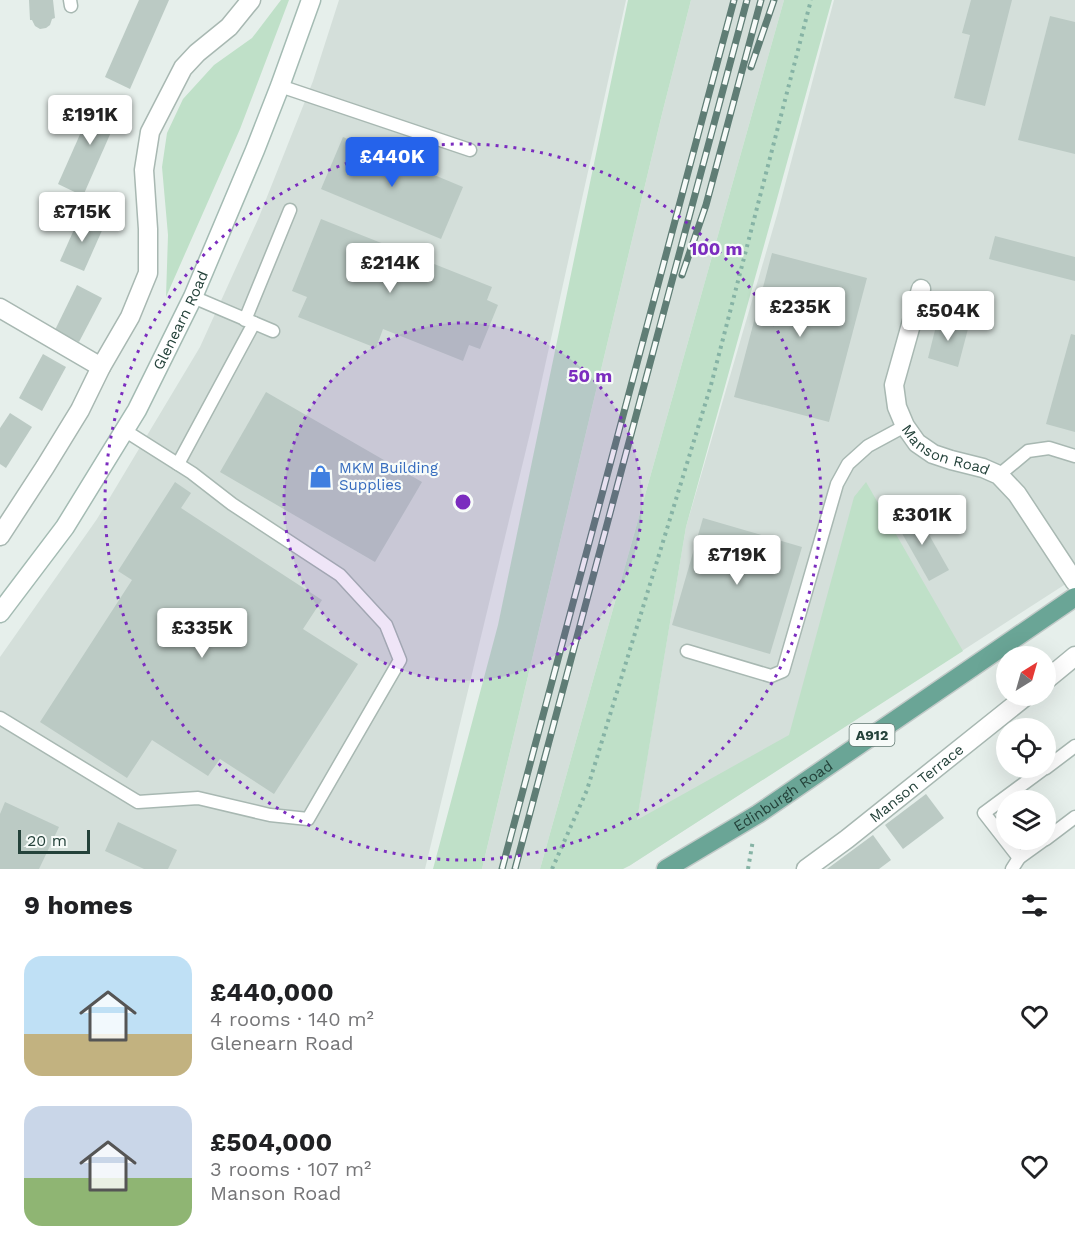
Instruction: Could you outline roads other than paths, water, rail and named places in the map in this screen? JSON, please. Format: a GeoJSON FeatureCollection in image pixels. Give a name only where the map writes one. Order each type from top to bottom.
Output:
{"type":"FeatureCollection","features":[{"type":"Feature","properties":{"kind":"main road","name":"Edinburgh Road"},"geometry":{"type":"LineString","coordinates":[[666,869],[758,814],[1075,597]]}},
{"type":"Feature","properties":{"kind":"street"},"geometry":{"type":"LineString","coordinates":[[0,536],[80,411],[101,367],[130,317],[148,273],[144,170],[150,132],[183,68],[197,53],[229,27],[251,0]]}},
{"type":"Feature","properties":{"kind":"street","name":"Glenearn Road"},"geometry":{"type":"LineString","coordinates":[[0,613],[64,527],[137,410],[193,297],[251,161],[311,0]]}},
{"type":"Feature","properties":{"kind":"street","name":"Manson Road"},"geometry":{"type":"LineString","coordinates":[[921,289],[894,385],[897,407],[905,426],[917,443],[933,453],[999,475],[1017,494],[1075,582]]}},
{"type":"Feature","properties":{"kind":"street"},"geometry":{"type":"LineString","coordinates":[[0,308],[101,367]]}},
{"type":"Feature","properties":{"kind":"street"},"geometry":{"type":"LineString","coordinates":[[1056,672],[1075,656]]}},
{"type":"Feature","properties":{"kind":"street","name":"Manson Terrace"},"geometry":{"type":"LineString","coordinates":[[806,869],[1013,706]]}},
{"type":"Feature","properties":{"kind":"lane"},"geometry":{"type":"LineString","coordinates":[[280,86],[470,150]]}},
{"type":"Feature","properties":{"kind":"lane"},"geometry":{"type":"LineString","coordinates":[[178,464],[249,322],[290,210]]}},
{"type":"Feature","properties":{"kind":"lane"},"geometry":{"type":"LineString","coordinates":[[193,297],[273,331]]}},
{"type":"Feature","properties":{"kind":"lane"},"geometry":{"type":"LineString","coordinates":[[687,651],[771,676],[783,671],[837,484],[849,465],[868,446],[905,426]]}},
{"type":"Feature","properties":{"kind":"lane"},"geometry":{"type":"LineString","coordinates":[[0,718],[138,802],[198,798],[270,815],[308,819],[400,660],[386,625],[340,575],[232,504],[178,464],[124,430]]}},
{"type":"Feature","properties":{"kind":"lane"},"geometry":{"type":"LineString","coordinates":[[999,475],[1028,451],[1049,448],[1075,456]]}},
{"type":"Feature","properties":{"kind":"lane"},"geometry":{"type":"LineString","coordinates":[[1056,760],[1075,746]]}},
{"type":"Feature","properties":{"kind":"lane"},"geometry":{"type":"LineString","coordinates":[[1031,778],[984,813],[1015,864],[1032,850]]}},
{"type":"Feature","properties":{"kind":"lane"},"geometry":{"type":"LineString","coordinates":[[1056,831],[1075,817]]}},
{"type":"Feature","properties":{"kind":"railway"},"geometry":{"type":"LineString","coordinates":[[502,869],[734,0]]}},
{"type":"Feature","properties":{"kind":"railway"},"geometry":{"type":"LineString","coordinates":[[515,869],[747,0]]}},
{"type":"Feature","properties":{"kind":"railway"},"geometry":{"type":"LineString","coordinates":[[682,275],[706,205],[761,0]]}},
{"type":"Feature","properties":{"kind":"railway"},"geometry":{"type":"LineString","coordinates":[[751,67],[774,0]]}},
{"type":"Feature","properties":{"kind":"place","name":"MKM Building Supplies"},"geometry":{"type":"Point","coordinates":[321,477]}}]}
